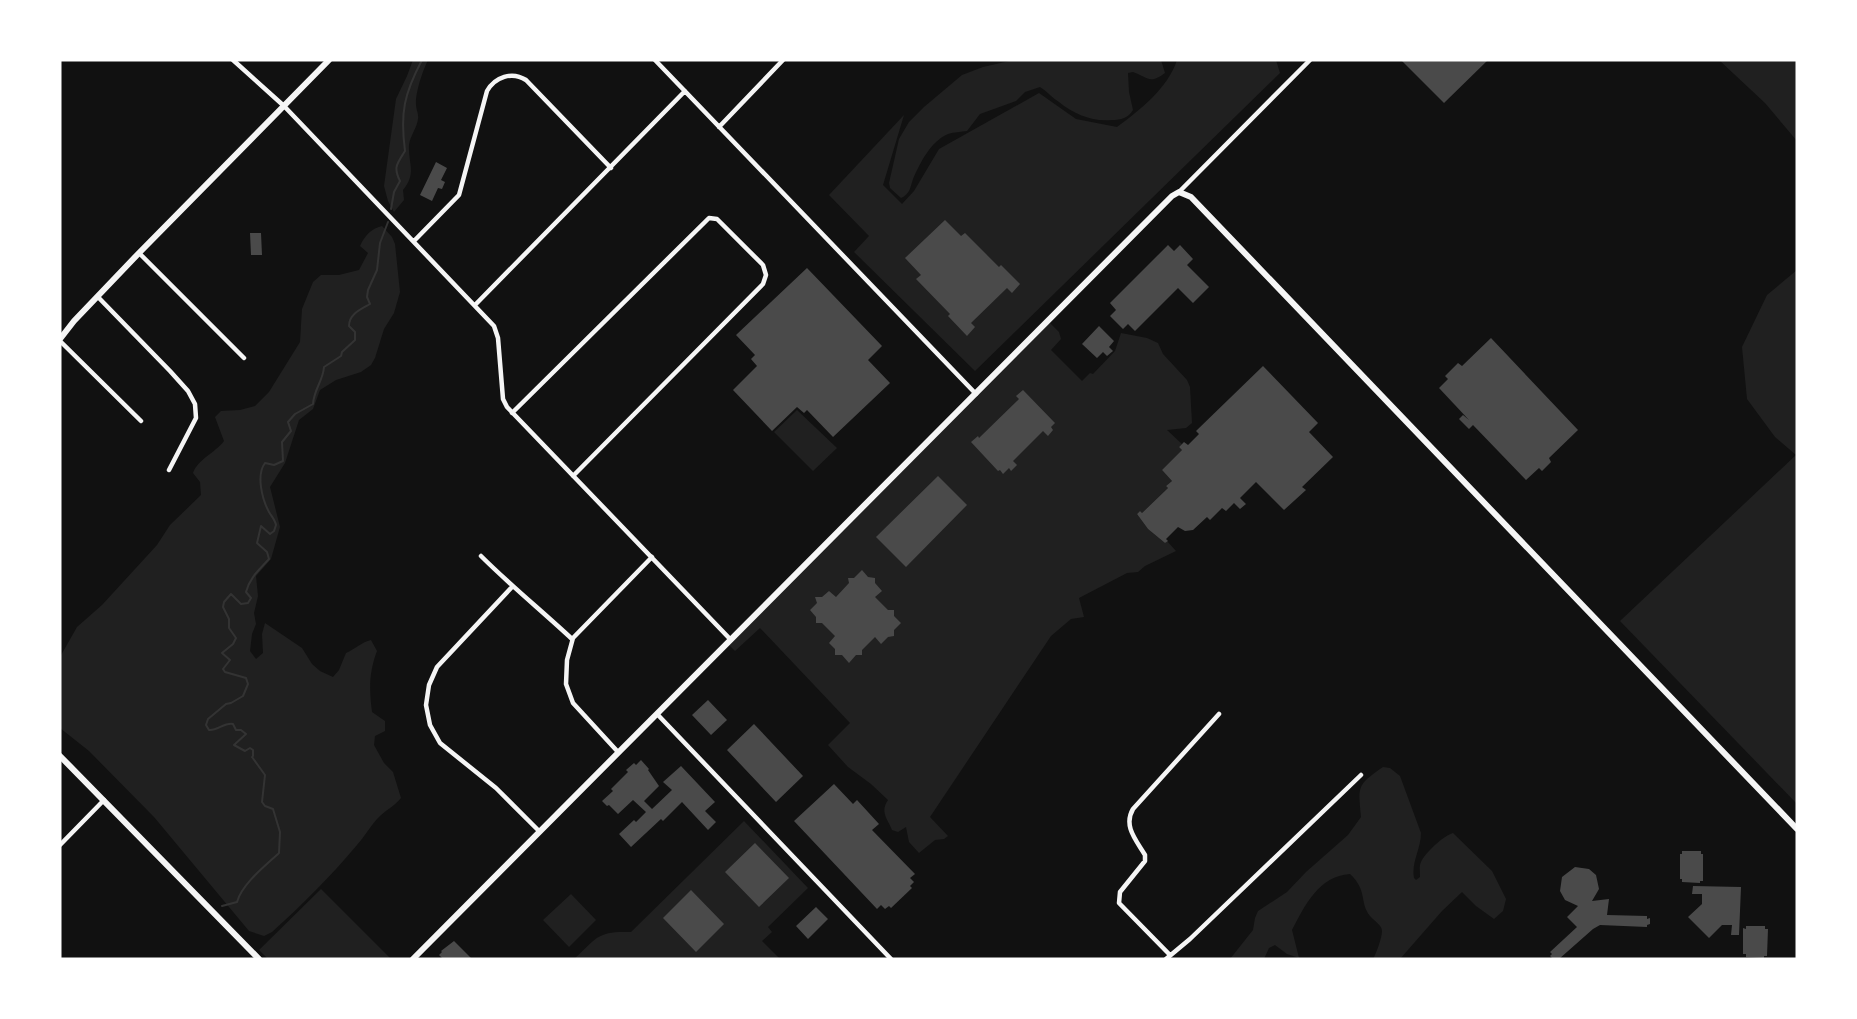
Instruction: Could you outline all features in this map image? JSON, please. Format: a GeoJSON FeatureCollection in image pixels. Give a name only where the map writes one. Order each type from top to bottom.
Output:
{"type":"FeatureCollection","features":[{"type":"Feature","properties":{"kind":"street"},"geometry":{"type":"LineString","coordinates":[[233,60],[284,106],[475,305],[497,332],[503,399],[512,413],[731,640]]}},
{"type":"Feature","properties":{"kind":"street"},"geometry":{"type":"LineString","coordinates":[[141,421],[60,340],[139,253],[329,60]]}},
{"type":"Feature","properties":{"kind":"street"},"geometry":{"type":"LineString","coordinates":[[655,60],[975,394]]}},
{"type":"Feature","properties":{"kind":"street"},"geometry":{"type":"LineString","coordinates":[[719,127],[783,60]]}},
{"type":"Feature","properties":{"kind":"street"},"geometry":{"type":"LineString","coordinates":[[413,959],[1310,60]]}},
{"type":"Feature","properties":{"kind":"street"},"geometry":{"type":"LineString","coordinates":[[414,241],[459,195],[487,91],[493,82],[502,77],[519,76],[526,80],[611,168]]}},
{"type":"Feature","properties":{"kind":"street"},"geometry":{"type":"LineString","coordinates":[[475,305],[686,92]]}},
{"type":"Feature","properties":{"kind":"street"},"geometry":{"type":"LineString","coordinates":[[1179,192],[1191,197],[1797,829]]}},
{"type":"Feature","properties":{"kind":"street"},"geometry":{"type":"LineString","coordinates":[[512,413],[706,219],[717,219],[764,265],[765,281],[573,476]]}},
{"type":"Feature","properties":{"kind":"street"},"geometry":{"type":"LineString","coordinates":[[139,253],[244,358]]}},
{"type":"Feature","properties":{"kind":"street"},"geometry":{"type":"LineString","coordinates":[[98,297],[170,371],[188,391],[195,404],[196,418],[169,470]]}},
{"type":"Feature","properties":{"kind":"street"},"geometry":{"type":"LineString","coordinates":[[481,556],[512,587],[572,639]]}},
{"type":"Feature","properties":{"kind":"street"},"geometry":{"type":"LineString","coordinates":[[618,752],[578,710],[570,697],[566,684],[569,648],[572,639],[652,557]]}},
{"type":"Feature","properties":{"kind":"street"},"geometry":{"type":"LineString","coordinates":[[512,587],[436,667],[429,686],[426,705],[430,725],[440,743],[496,788],[539,831]]}},
{"type":"Feature","properties":{"kind":"street"},"geometry":{"type":"LineString","coordinates":[[1219,714],[1133,809],[1129,817],[1128,826],[1145,861],[1120,892],[1118,900],[1120,906],[1168,957],[1360,775]]}},
{"type":"Feature","properties":{"kind":"street"},"geometry":{"type":"LineString","coordinates":[[658,715],[891,959]]}},
{"type":"Feature","properties":{"kind":"street"},"geometry":{"type":"LineString","coordinates":[[60,756],[259,959]]}},
{"type":"Feature","properties":{"kind":"street"},"geometry":{"type":"LineString","coordinates":[[60,845],[105,800]]}},
{"type":"Feature","properties":{"kind":"shaded area"},"geometry":{"type":"Polygon","coordinates":[[[413,60],[428,60],[417,94],[418,119],[409,145],[410,178],[403,190],[404,200],[394,212],[384,186],[396,99],[413,60]]]}},
{"type":"Feature","properties":{"kind":"shaded area"},"geometry":{"type":"Polygon","coordinates":[[[1014,60],[1161,60],[1165,73],[1152,79],[1133,72],[1128,73],[1133,110],[1127,117],[1118,120],[1097,120],[1084,116],[1054,99],[1040,87],[1025,92],[1016,101],[980,114],[967,131],[948,134],[936,142],[923,160],[908,193],[901,198],[890,188],[889,183],[899,139],[909,122],[962,75],[983,67],[1014,60]]]}},
{"type":"Feature","properties":{"kind":"shaded area"},"geometry":{"type":"Polygon","coordinates":[[[1177,60],[1276,60],[1280,73],[975,371],[854,252],[869,236],[829,195],[904,115],[883,185],[902,204],[914,191],[939,149],[1039,93],[1076,119],[1117,127],[1144,106],[1160,89],[1177,60]]]}},
{"type":"Feature","properties":{"kind":"shaded area"},"geometry":{"type":"Polygon","coordinates":[[[1719,60],[1797,60],[1797,141],[1765,103],[1719,60]]]}},
{"type":"Feature","properties":{"kind":"shaded area"},"geometry":{"type":"Polygon","coordinates":[[[382,226],[395,244],[400,292],[394,313],[384,329],[371,365],[361,372],[336,380],[320,390],[313,409],[299,420],[285,463],[270,487],[280,527],[271,559],[256,576],[258,596],[254,613],[256,624],[250,651],[256,659],[263,653],[262,634],[265,623],[302,648],[312,664],[333,677],[339,670],[346,653],[371,640],[377,651],[370,681],[372,712],[385,721],[385,731],[375,736],[374,745],[384,763],[393,772],[401,798],[377,819],[360,842],[316,890],[272,932],[264,936],[249,931],[154,817],[89,751],[60,728],[60,657],[77,627],[102,605],[157,545],[170,525],[201,495],[200,482],[193,473],[195,468],[224,441],[215,417],[221,411],[255,406],[269,392],[300,342],[302,309],[313,282],[321,275],[339,275],[359,270],[368,253],[360,246],[362,242],[372,231],[382,226]]]}},
{"type":"Feature","properties":{"kind":"shaded area"},"geometry":{"type":"Polygon","coordinates":[[[1797,270],[1797,804],[1620,621],[1796,455],[1775,437],[1747,399],[1742,347],[1767,295],[1797,270]]]}},
{"type":"Feature","properties":{"kind":"shaded area"},"geometry":{"type":"Polygon","coordinates":[[[1048,321],[1059,332],[1061,339],[1051,350],[1082,381],[1090,373],[1093,374],[1115,351],[1121,333],[1147,338],[1158,343],[1163,354],[1187,380],[1190,387],[1192,423],[1186,428],[1167,430],[1182,444],[1179,447],[1182,450],[1162,470],[1172,481],[1166,486],[1168,488],[1142,513],[1140,511],[1137,514],[1148,529],[1165,543],[1167,541],[1176,551],[1145,566],[1138,572],[1127,573],[1079,598],[1084,617],[1071,619],[1051,636],[930,817],[948,836],[935,840],[919,853],[909,842],[906,827],[898,832],[892,830],[884,812],[888,800],[848,767],[828,745],[850,723],[760,628],[735,651],[728,644],[1048,321]]]}},
{"type":"Feature","properties":{"kind":"shaded area"},"geometry":{"type":"Polygon","coordinates":[[[797,410],[837,448],[813,471],[774,432],[797,410]]]}},
{"type":"Feature","properties":{"kind":"shaded area"},"geometry":{"type":"Polygon","coordinates":[[[1383,767],[1390,768],[1400,776],[1421,833],[1413,872],[1414,878],[1416,880],[1420,877],[1420,864],[1426,854],[1453,833],[1492,871],[1506,899],[1503,911],[1494,919],[1462,892],[1400,959],[1373,959],[1380,942],[1382,929],[1367,911],[1359,886],[1350,874],[1339,876],[1321,886],[1302,911],[1292,930],[1299,958],[1287,954],[1275,945],[1269,948],[1264,959],[1230,959],[1253,930],[1258,911],[1287,892],[1348,835],[1361,817],[1361,787],[1368,778],[1383,767]]]}},
{"type":"Feature","properties":{"kind":"shaded area"},"geometry":{"type":"Polygon","coordinates":[[[744,821],[808,888],[768,927],[772,932],[762,941],[780,959],[574,959],[604,934],[631,932],[744,821]]]}},
{"type":"Feature","properties":{"kind":"shaded area"},"geometry":{"type":"Polygon","coordinates":[[[321,889],[391,959],[268,959],[259,950],[321,889]]]}},
{"type":"Feature","properties":{"kind":"shaded area"},"geometry":{"type":"Polygon","coordinates":[[[571,894],[596,920],[569,947],[543,920],[571,894]]]}},
{"type":"Feature","properties":{"kind":"building"},"geometry":{"type":"Polygon","coordinates":[[[1401,60],[1488,60],[1444,103],[1401,60]]]}},
{"type":"Feature","properties":{"kind":"building"},"geometry":{"type":"Polygon","coordinates":[[[436,162],[447,168],[441,180],[445,182],[442,189],[438,188],[432,201],[420,195],[436,162]]]}},
{"type":"Feature","properties":{"kind":"building"},"geometry":{"type":"Polygon","coordinates":[[[945,220],[961,236],[965,233],[999,267],[1001,265],[1020,284],[1012,293],[1007,288],[971,323],[975,327],[967,336],[948,316],[950,314],[916,279],[921,275],[905,258],[945,220]]]}},
{"type":"Feature","properties":{"kind":"building"},"geometry":{"type":"Polygon","coordinates":[[[250,233],[261,233],[262,255],[251,255],[250,233]]]}},
{"type":"Feature","properties":{"kind":"building"},"geometry":{"type":"Polygon","coordinates":[[[1168,245],[1174,251],[1180,245],[1193,259],[1187,265],[1209,287],[1193,303],[1178,288],[1135,331],[1128,324],[1123,329],[1110,316],[1116,310],[1110,303],[1168,245]]]}},
{"type":"Feature","properties":{"kind":"building"},"geometry":{"type":"Polygon","coordinates":[[[807,268],[882,346],[868,360],[890,383],[833,437],[807,410],[804,413],[797,407],[772,431],[733,390],[757,366],[751,359],[755,355],[736,335],[807,268]]]}},
{"type":"Feature","properties":{"kind":"building"},"geometry":{"type":"Polygon","coordinates":[[[1099,326],[1114,341],[1109,347],[1113,351],[1107,356],[1103,352],[1097,358],[1082,344],[1099,326]]]}},
{"type":"Feature","properties":{"kind":"building"},"geometry":{"type":"Polygon","coordinates":[[[1491,338],[1578,430],[1549,458],[1551,462],[1542,471],[1539,468],[1526,480],[1473,425],[1469,429],[1459,419],[1463,415],[1469,420],[1439,388],[1448,379],[1445,376],[1458,363],[1462,366],[1491,338]]]}},
{"type":"Feature","properties":{"kind":"building"},"geometry":{"type":"Polygon","coordinates":[[[1263,366],[1318,423],[1309,432],[1333,457],[1302,487],[1306,490],[1284,510],[1256,482],[1240,498],[1246,504],[1240,509],[1234,503],[1226,511],[1222,508],[1210,520],[1207,517],[1193,530],[1185,531],[1178,527],[1165,543],[1148,529],[1137,514],[1140,511],[1142,513],[1168,488],[1166,486],[1172,481],[1162,470],[1182,450],[1179,447],[1184,442],[1188,445],[1199,434],[1196,431],[1263,366]]]}},
{"type":"Feature","properties":{"kind":"building"},"geometry":{"type":"Polygon","coordinates":[[[1023,390],[1055,423],[1048,436],[1043,431],[1013,461],[1017,465],[1011,471],[1009,468],[1003,474],[971,442],[978,436],[979,438],[1019,399],[1016,396],[1023,390]]]}},
{"type":"Feature","properties":{"kind":"building"},"geometry":{"type":"Polygon","coordinates":[[[938,476],[967,505],[906,567],[876,537],[938,476]]]}},
{"type":"Feature","properties":{"kind":"building"},"geometry":{"type":"Polygon","coordinates":[[[862,570],[868,577],[875,578],[875,583],[882,591],[875,597],[888,610],[894,610],[894,616],[901,623],[894,630],[894,636],[888,637],[881,644],[875,637],[862,650],[862,655],[856,655],[849,663],[842,655],[835,655],[835,649],[829,643],[835,636],[822,623],[816,623],[816,617],[810,610],[817,603],[815,597],[822,597],[829,591],[836,597],[849,583],[848,578],[854,578],[862,570]]]}},
{"type":"Feature","properties":{"kind":"building"},"geometry":{"type":"Polygon","coordinates":[[[708,700],[727,720],[711,735],[692,715],[708,700]]]}},
{"type":"Feature","properties":{"kind":"building"},"geometry":{"type":"Polygon","coordinates":[[[754,724],[803,776],[776,802],[727,750],[754,724]]]}},
{"type":"Feature","properties":{"kind":"building"},"geometry":{"type":"Polygon","coordinates":[[[641,760],[659,786],[644,801],[652,809],[672,790],[663,782],[681,766],[715,802],[705,811],[716,822],[708,830],[682,802],[631,847],[619,834],[646,812],[633,800],[618,814],[602,801],[628,772],[626,770],[641,760]]]}},
{"type":"Feature","properties":{"kind":"building"},"geometry":{"type":"Polygon","coordinates":[[[834,784],[853,804],[857,800],[879,824],[872,830],[915,874],[910,878],[914,882],[910,886],[912,888],[891,908],[889,906],[885,909],[881,905],[877,909],[794,821],[834,784]]]}},
{"type":"Feature","properties":{"kind":"building"},"geometry":{"type":"Polygon","coordinates":[[[755,843],[789,878],[759,907],[725,872],[755,843]]]}},
{"type":"Feature","properties":{"kind":"building"},"geometry":{"type":"Polygon","coordinates":[[[1682,851],[1701,851],[1703,854],[1703,881],[1700,883],[1682,882],[1680,879],[1682,851]]]}},
{"type":"Feature","properties":{"kind":"building"},"geometry":{"type":"Polygon","coordinates":[[[1575,867],[1589,869],[1596,875],[1599,889],[1592,901],[1609,899],[1607,915],[1647,916],[1647,919],[1650,918],[1650,924],[1647,927],[1600,925],[1559,959],[1553,959],[1550,952],[1577,927],[1567,917],[1578,906],[1565,900],[1560,891],[1562,877],[1575,867]]]}},
{"type":"Feature","properties":{"kind":"building"},"geometry":{"type":"Polygon","coordinates":[[[1693,886],[1741,887],[1739,935],[1731,935],[1732,925],[1722,925],[1709,938],[1688,917],[1702,904],[1702,894],[1692,894],[1693,886]]]}},
{"type":"Feature","properties":{"kind":"building"},"geometry":{"type":"Polygon","coordinates":[[[691,890],[724,924],[696,952],[663,918],[691,890]]]}},
{"type":"Feature","properties":{"kind":"building"},"geometry":{"type":"Polygon","coordinates":[[[816,907],[828,919],[808,939],[796,926],[816,907]]]}},
{"type":"Feature","properties":{"kind":"building"},"geometry":{"type":"Polygon","coordinates":[[[1746,926],[1765,926],[1765,929],[1768,929],[1767,956],[1764,958],[1746,957],[1746,954],[1743,954],[1743,928],[1746,929],[1746,926]]]}},
{"type":"Feature","properties":{"kind":"building"},"geometry":{"type":"Polygon","coordinates":[[[454,941],[472,959],[443,959],[439,955],[454,941]]]}},
{"type":"Feature","properties":{"kind":"waterway"},"geometry":{"type":"LineString","coordinates":[[391,209],[394,192],[400,181],[397,166],[405,151],[403,114],[407,94],[422,60]]}},
{"type":"Feature","properties":{"kind":"waterway"},"geometry":{"type":"LineString","coordinates":[[253,756],[253,750],[250,748],[245,751],[234,745],[246,734],[241,730],[236,730],[233,724],[212,730],[209,730],[206,725],[208,719],[226,704],[243,696],[248,684],[246,678],[225,672],[223,669],[230,660],[222,653],[233,644],[236,638],[229,628],[229,619],[223,607],[224,602],[231,594],[241,604],[248,603],[251,598],[246,592],[250,582],[269,559],[267,552],[257,543],[261,526],[270,534],[276,525],[262,494],[260,480],[262,468],[265,463],[274,465],[283,461],[282,442],[291,431],[288,422],[295,414],[313,404],[324,367],[341,356],[342,352],[355,340],[355,332],[349,326],[351,318],[356,312],[370,304],[367,297],[368,290],[377,270],[380,243],[388,222]]}},
{"type":"Feature","properties":{"kind":"waterway"},"geometry":{"type":"LineString","coordinates":[[222,906],[237,902],[249,882],[279,853],[280,832],[273,809],[262,802],[265,775],[252,757]]}}]}
